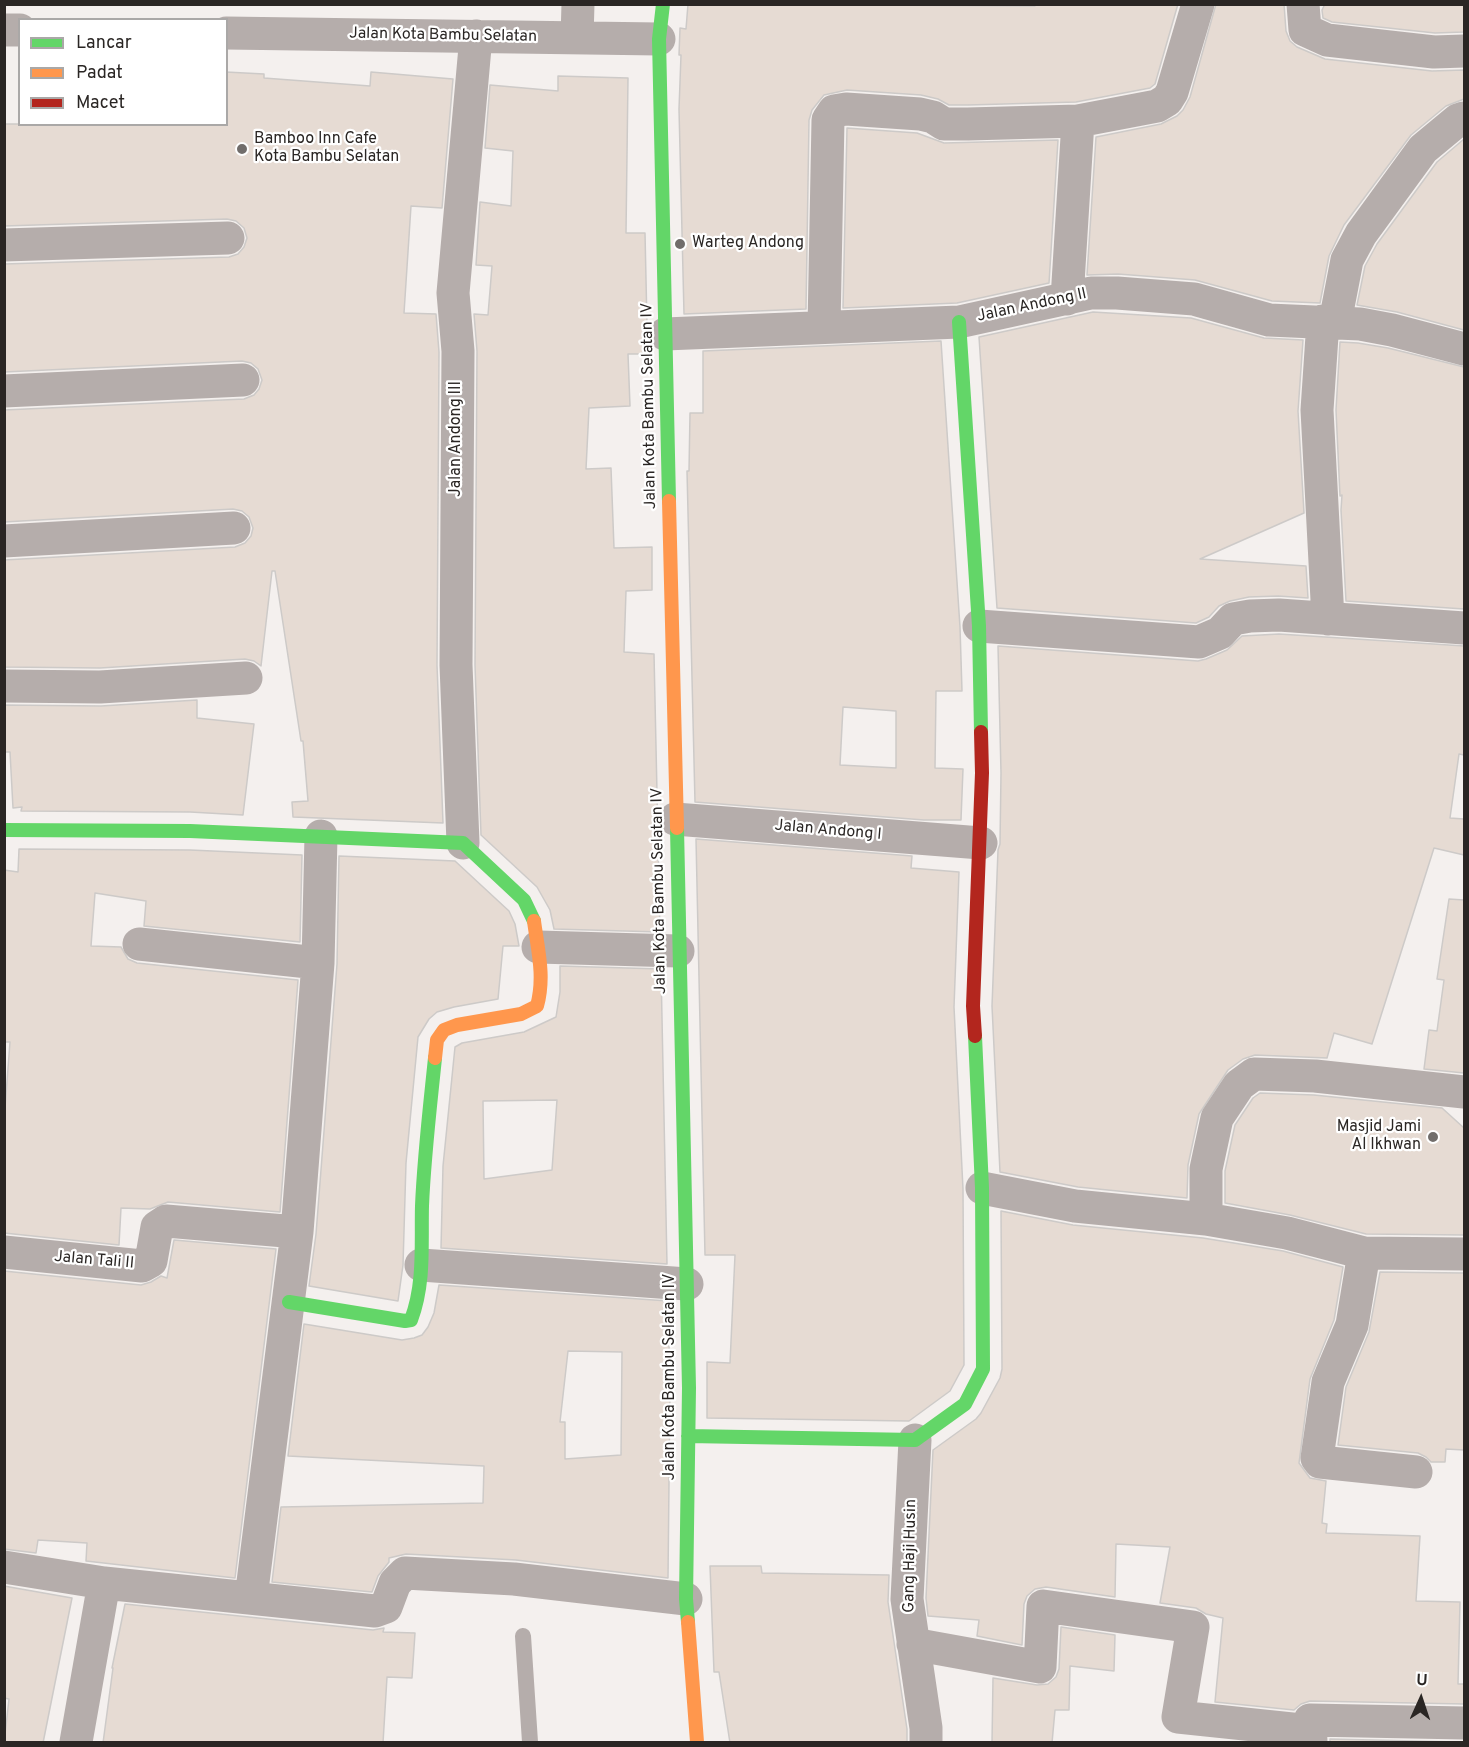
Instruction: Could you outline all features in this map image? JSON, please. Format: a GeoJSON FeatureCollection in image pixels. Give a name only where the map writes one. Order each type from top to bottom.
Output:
{"type":"FeatureCollection","features":[{"type":"Feature","properties":{"kind":"street"},"geometry":{"type":"LineString","coordinates":[[577,38],[578,4]]}},
{"type":"Feature","properties":{"kind":"street","name":"Jalan Kota Bambu Selatan IV"},"geometry":{"type":"LineString","coordinates":[[663,4],[659,39],[687,1284],[686,1599],[697,1743]]}},
{"type":"Feature","properties":{"kind":"street"},"geometry":{"type":"LineString","coordinates":[[824,327],[828,120],[834,111],[846,109],[920,114],[933,117],[944,124],[1078,121],[1157,106],[1167,100],[1172,92],[1198,4]]}},
{"type":"Feature","properties":{"kind":"street"},"geometry":{"type":"LineString","coordinates":[[1303,4],[1305,30],[1327,40],[1434,52],[1464,51]]}},
{"type":"Feature","properties":{"kind":"street","name":"Jalan Kota Bambu Selatan"},"geometry":{"type":"LineString","coordinates":[[228,33],[659,39]]}},
{"type":"Feature","properties":{"kind":"street","name":"Jalan Andong III"},"geometry":{"type":"LineString","coordinates":[[463,843],[456,665],[458,351],[453,293],[476,36]]}},
{"type":"Feature","properties":{"kind":"street"},"geometry":{"type":"LineString","coordinates":[[1328,619],[1317,410],[1329,322],[1347,260],[1361,234],[1423,149],[1458,120],[1464,118]]}},
{"type":"Feature","properties":{"kind":"street"},"geometry":{"type":"LineString","coordinates":[[1067,299],[1078,121]]}},
{"type":"Feature","properties":{"kind":"street"},"geometry":{"type":"LineString","coordinates":[[4,245],[228,238]]}},
{"type":"Feature","properties":{"kind":"street","name":"Jalan Andong II"},"geometry":{"type":"LineString","coordinates":[[665,333],[959,322],[1091,293],[1194,298],[1269,320],[1360,324],[1464,349]]}},
{"type":"Feature","properties":{"kind":"street"},"geometry":{"type":"LineString","coordinates":[[688,1436],[915,1440],[965,1404],[983,1369],[982,1188],[973,1006],[981,843],[979,626],[959,322]]}},
{"type":"Feature","properties":{"kind":"street"},"geometry":{"type":"LineString","coordinates":[[4,391],[243,380]]}},
{"type":"Feature","properties":{"kind":"street"},"geometry":{"type":"LineString","coordinates":[[4,541],[234,528]]}},
{"type":"Feature","properties":{"kind":"street"},"geometry":{"type":"LineString","coordinates":[[979,626],[1199,642],[1220,633],[1233,619],[1250,616],[1279,615],[1464,628]]}},
{"type":"Feature","properties":{"kind":"street"},"geometry":{"type":"LineString","coordinates":[[4,686],[100,687],[246,678]]}},
{"type":"Feature","properties":{"kind":"street","name":"Jalan Andong I"},"geometry":{"type":"LineString","coordinates":[[675,819],[981,843]]}},
{"type":"Feature","properties":{"kind":"street"},"geometry":{"type":"LineString","coordinates":[[4,830],[190,831],[463,843],[524,900],[533,918],[542,974],[537,1006],[520,1014],[457,1025],[444,1030],[437,1040],[427,1132],[421,1265],[416,1310],[411,1320],[405,1321],[289,1302]]}},
{"type":"Feature","properties":{"kind":"street"},"geometry":{"type":"LineString","coordinates":[[251,1598],[297,1232],[318,963],[321,836]]}},
{"type":"Feature","properties":{"kind":"street"},"geometry":{"type":"LineString","coordinates":[[139,944],[318,963]]}},
{"type":"Feature","properties":{"kind":"street"},"geometry":{"type":"LineString","coordinates":[[538,947],[678,951]]}},
{"type":"Feature","properties":{"kind":"street"},"geometry":{"type":"LineString","coordinates":[[1206,1219],[1206,1169],[1217,1118],[1239,1084],[1254,1074],[1315,1076],[1464,1092]]}},
{"type":"Feature","properties":{"kind":"street"},"geometry":{"type":"LineString","coordinates":[[982,1188],[1075,1206],[1206,1219],[1287,1233],[1364,1253],[1464,1254]]}},
{"type":"Feature","properties":{"kind":"street","name":"Jalan Tali II"},"geometry":{"type":"LineString","coordinates":[[4,1252],[142,1266],[151,1261],[157,1227],[166,1221],[297,1232]]}},
{"type":"Feature","properties":{"kind":"street"},"geometry":{"type":"LineString","coordinates":[[1364,1253],[1352,1325],[1328,1383],[1317,1458],[1320,1462],[1416,1472]]}},
{"type":"Feature","properties":{"kind":"street"},"geometry":{"type":"LineString","coordinates":[[421,1265],[687,1284]]}},
{"type":"Feature","properties":{"kind":"street","name":"Gang Haji Husin"},"geometry":{"type":"LineString","coordinates":[[915,1440],[907,1599],[926,1728],[926,1743]]}},
{"type":"Feature","properties":{"kind":"street"},"geometry":{"type":"LineString","coordinates":[[4,1567],[104,1583],[375,1611],[386,1607],[395,1583],[405,1574],[514,1579],[686,1599]]}},
{"type":"Feature","properties":{"kind":"street"},"geometry":{"type":"LineString","coordinates":[[76,1743],[104,1583]]}},
{"type":"Feature","properties":{"kind":"street"},"geometry":{"type":"LineString","coordinates":[[913,1644],[1040,1667],[1043,1606],[1193,1627],[1178,1717],[1311,1737],[1310,1720],[1464,1723]]}},
{"type":"Feature","properties":{"kind":"lane"},"geometry":{"type":"LineString","coordinates":[[523,1636],[530,1743]]}},
{"type":"Feature","properties":{"kind":"building"},"geometry":{"type":"Polygon","coordinates":[[[688,4],[1035,6],[1036,4],[1178,4],[1155,84],[1150,88],[1076,102],[968,105],[949,105],[938,99],[921,95],[847,90],[824,95],[812,110],[809,120],[806,309],[684,314],[679,109],[681,55],[679,55],[680,28],[686,29],[688,4]]]}},
{"type":"Feature","properties":{"kind":"building"},"geometry":{"type":"Polygon","coordinates":[[[1216,4],[1284,4],[1286,31],[1290,41],[1297,47],[1325,59],[1432,71],[1464,70],[1464,99],[1446,106],[1411,135],[1344,225],[1329,256],[1320,303],[1272,301],[1195,280],[1118,274],[1087,275],[1096,137],[1161,124],[1177,116],[1183,110],[1190,97],[1216,4]]]}},
{"type":"Feature","properties":{"kind":"building"},"geometry":{"type":"Polygon","coordinates":[[[1325,4],[1464,4],[1464,32],[1435,33],[1332,22],[1323,18],[1322,10],[1325,4]]]}},
{"type":"Feature","properties":{"kind":"building"},"geometry":{"type":"Polygon","coordinates":[[[228,72],[264,74],[264,78],[370,86],[371,72],[453,79],[442,208],[411,206],[404,313],[436,314],[439,352],[437,665],[443,823],[293,817],[292,802],[308,801],[303,741],[301,741],[275,571],[272,571],[261,666],[245,659],[100,668],[4,667],[4,560],[235,547],[245,543],[251,536],[253,528],[249,517],[242,511],[233,509],[4,522],[4,410],[244,399],[254,395],[262,380],[258,369],[251,363],[242,361],[4,372],[4,264],[229,257],[238,254],[247,238],[244,228],[236,221],[227,219],[4,226],[4,124],[18,124],[18,126],[228,126],[228,72]]]}},
{"type":"Feature","properties":{"kind":"building"},"geometry":{"type":"Polygon","coordinates":[[[558,76],[628,78],[626,233],[645,233],[647,325],[644,325],[643,354],[628,354],[630,406],[589,408],[586,469],[611,468],[614,548],[652,547],[652,590],[626,591],[624,652],[654,654],[660,932],[554,929],[550,910],[537,887],[481,835],[475,665],[477,351],[474,314],[488,315],[492,266],[476,265],[480,202],[511,206],[513,151],[485,148],[490,85],[558,91],[558,76]]]}},
{"type":"Feature","properties":{"kind":"building"},"geometry":{"type":"Polygon","coordinates":[[[847,128],[917,133],[944,143],[1058,140],[1049,283],[957,303],[843,308],[847,128]]]}},
{"type":"Feature","properties":{"kind":"building"},"geometry":{"type":"Polygon","coordinates":[[[1464,139],[1464,330],[1397,312],[1357,305],[1365,266],[1377,244],[1437,162],[1464,139]]]}},
{"type":"Feature","properties":{"kind":"building"},"geometry":{"type":"Polygon","coordinates":[[[1093,312],[1191,318],[1264,338],[1303,340],[1298,411],[1304,513],[1200,559],[1306,566],[1308,598],[1249,597],[1230,601],[1219,606],[1209,617],[1196,623],[997,608],[979,337],[1093,312]]]}},
{"type":"Feature","properties":{"kind":"building"},"geometry":{"type":"Polygon","coordinates":[[[941,341],[960,627],[962,691],[936,691],[935,768],[963,769],[961,820],[924,820],[695,802],[687,471],[689,471],[690,413],[703,413],[703,351],[941,341]],[[843,707],[840,765],[896,768],[896,711],[843,707]]]}},
{"type":"Feature","properties":{"kind":"building"},"geometry":{"type":"Polygon","coordinates":[[[1340,342],[1388,348],[1464,367],[1464,609],[1346,601],[1336,410],[1340,342]]]}},
{"type":"Feature","properties":{"kind":"building"},"geometry":{"type":"Polygon","coordinates":[[[1279,634],[1464,646],[1464,755],[1459,754],[1450,818],[1464,819],[1464,855],[1434,848],[1372,1044],[1334,1033],[1327,1058],[1255,1055],[1243,1059],[1228,1070],[1199,1114],[1188,1165],[1187,1198],[1078,1187],[1000,1172],[992,1006],[1000,844],[998,646],[1198,661],[1227,650],[1242,636],[1279,634]]]}},
{"type":"Feature","properties":{"kind":"building"},"geometry":{"type":"Polygon","coordinates":[[[197,700],[197,718],[254,724],[243,815],[190,812],[21,811],[22,807],[13,808],[10,752],[4,752],[4,705],[101,706],[197,700]]]}},
{"type":"Feature","properties":{"kind":"building"},"geometry":{"type":"Polygon","coordinates":[[[696,839],[912,856],[911,868],[959,872],[954,1007],[963,1189],[964,1365],[950,1391],[909,1421],[707,1418],[707,1362],[730,1363],[735,1255],[705,1255],[696,839]]]}},
{"type":"Feature","properties":{"kind":"building"},"geometry":{"type":"Polygon","coordinates":[[[19,849],[190,850],[302,855],[300,942],[144,926],[146,901],[95,893],[91,946],[121,947],[128,959],[137,963],[298,980],[280,1212],[168,1202],[150,1209],[121,1208],[119,1245],[4,1233],[4,1121],[10,1042],[4,1042],[4,870],[18,872],[19,849]]]}},
{"type":"Feature","properties":{"kind":"building"},"geometry":{"type":"Polygon","coordinates":[[[339,856],[455,861],[509,911],[515,924],[519,946],[503,946],[498,999],[437,1012],[429,1019],[418,1037],[406,1163],[403,1265],[398,1301],[309,1286],[316,1234],[337,964],[339,856]]]}},
{"type":"Feature","properties":{"kind":"building"},"geometry":{"type":"Polygon","coordinates":[[[1449,899],[1464,900],[1464,1073],[1424,1069],[1429,1030],[1437,1031],[1444,980],[1437,979],[1449,899]]]}},
{"type":"Feature","properties":{"kind":"building"},"geometry":{"type":"Polygon","coordinates":[[[560,966],[661,969],[667,1264],[441,1248],[443,1166],[455,1047],[462,1043],[524,1032],[556,1017],[560,992],[560,966]],[[557,1100],[483,1101],[484,1179],[552,1170],[557,1100]]]}},
{"type":"Feature","properties":{"kind":"building"},"geometry":{"type":"Polygon","coordinates":[[[1260,1093],[1314,1095],[1442,1108],[1464,1128],[1464,1235],[1366,1234],[1290,1215],[1225,1203],[1225,1171],[1235,1125],[1253,1098],[1260,1093]]]}},
{"type":"Feature","properties":{"kind":"building"},"geometry":{"type":"Polygon","coordinates":[[[1001,1211],[1073,1225],[1203,1238],[1283,1251],[1343,1267],[1334,1320],[1310,1379],[1299,1463],[1310,1478],[1326,1481],[1322,1523],[1327,1524],[1326,1533],[1420,1536],[1416,1601],[1460,1602],[1458,1684],[1464,1684],[1464,1704],[1310,1701],[1294,1710],[1215,1702],[1223,1618],[1206,1614],[1196,1608],[1160,1603],[1170,1547],[1116,1544],[1115,1597],[1046,1587],[1035,1589],[1027,1596],[1024,1604],[1022,1645],[977,1636],[979,1620],[928,1616],[926,1598],[933,1450],[976,1419],[1000,1378],[1002,1369],[1001,1211]]]}},
{"type":"Feature","properties":{"kind":"building"},"geometry":{"type":"Polygon","coordinates":[[[174,1240],[276,1249],[235,1578],[86,1561],[87,1543],[38,1540],[36,1553],[4,1549],[4,1271],[141,1285],[161,1276],[167,1278],[174,1240]]]}},
{"type":"Feature","properties":{"kind":"building"},"geometry":{"type":"Polygon","coordinates":[[[1380,1272],[1464,1273],[1464,1450],[1446,1449],[1445,1462],[1431,1462],[1418,1453],[1338,1445],[1346,1387],[1369,1332],[1380,1272]]]}},
{"type":"Feature","properties":{"kind":"building"},"geometry":{"type":"Polygon","coordinates":[[[439,1285],[668,1301],[670,1388],[668,1578],[516,1560],[406,1554],[389,1558],[372,1592],[272,1582],[281,1507],[483,1503],[484,1466],[288,1456],[304,1324],[402,1340],[422,1335],[434,1313],[439,1285]],[[568,1351],[560,1422],[565,1422],[565,1459],[621,1455],[622,1352],[568,1351]]]}},
{"type":"Feature","properties":{"kind":"building"},"geometry":{"type":"Polygon","coordinates":[[[710,1566],[761,1566],[762,1573],[889,1575],[888,1602],[907,1729],[907,1743],[730,1743],[719,1672],[714,1672],[710,1566]]]}},
{"type":"Feature","properties":{"kind":"building"},"geometry":{"type":"Polygon","coordinates":[[[4,1586],[72,1598],[43,1743],[4,1743],[9,1699],[4,1698],[4,1586]]]}},
{"type":"Feature","properties":{"kind":"building"},"geometry":{"type":"Polygon","coordinates":[[[125,1604],[373,1630],[384,1628],[383,1632],[415,1633],[412,1678],[387,1677],[383,1743],[103,1743],[112,1668],[125,1604]]]}},
{"type":"Feature","properties":{"kind":"building"},"geometry":{"type":"Polygon","coordinates":[[[1061,1627],[1115,1635],[1114,1671],[1070,1666],[1069,1710],[1055,1710],[1052,1743],[992,1743],[993,1678],[1037,1685],[1048,1684],[1056,1677],[1059,1669],[1061,1627]]]}},
{"type":"Feature","properties":{"kind":"building"},"geometry":{"type":"Polygon","coordinates":[[[1330,1739],[1457,1742],[1330,1743],[1330,1739]]]}},
{"type":"Feature","properties":{"kind":"traffic: fast"},"geometry":{"type":"LineString","coordinates":[[663,4],[659,39],[669,501]]}},
{"type":"Feature","properties":{"kind":"traffic: fast"},"geometry":{"type":"LineString","coordinates":[[959,322],[979,626],[981,732]]}},
{"type":"Feature","properties":{"kind":"traffic: fast"},"geometry":{"type":"LineString","coordinates":[[677,828],[689,1388],[686,1599],[688,1622]]}},
{"type":"Feature","properties":{"kind":"traffic: fast"},"geometry":{"type":"LineString","coordinates":[[4,830],[190,831],[463,843],[524,900],[534,921]]}},
{"type":"Feature","properties":{"kind":"traffic: fast"},"geometry":{"type":"LineString","coordinates":[[688,1436],[915,1440],[965,1404],[983,1369],[982,1188],[975,1036]]}},
{"type":"Feature","properties":{"kind":"traffic: fast"},"geometry":{"type":"LineString","coordinates":[[289,1302],[405,1321],[411,1320],[420,1278],[423,1188],[435,1058]]}},
{"type":"Feature","properties":{"kind":"traffic: slow"},"geometry":{"type":"LineString","coordinates":[[669,501],[677,828]]}},
{"type":"Feature","properties":{"kind":"traffic: slow"},"geometry":{"type":"LineString","coordinates":[[435,1058],[437,1040],[444,1030],[457,1025],[521,1014],[537,1006],[541,974],[534,921]]}},
{"type":"Feature","properties":{"kind":"traffic: slow"},"geometry":{"type":"LineString","coordinates":[[688,1622],[697,1742]]}},
{"type":"Feature","properties":{"kind":"traffic: jam"},"geometry":{"type":"LineString","coordinates":[[975,1036],[973,1006],[982,773],[981,732]]}},
{"type":"Feature","properties":{"kind":"place","name":"Bamboo Inn Cafe Kota Bambu Selatan"},"geometry":{"type":"Point","coordinates":[242,149]}},
{"type":"Feature","properties":{"kind":"place","name":"Warteg Andong"},"geometry":{"type":"Point","coordinates":[680,244]}},
{"type":"Feature","properties":{"kind":"place","name":"Masjid Jami Al Ikhwan"},"geometry":{"type":"Point","coordinates":[1433,1137]}}]}
